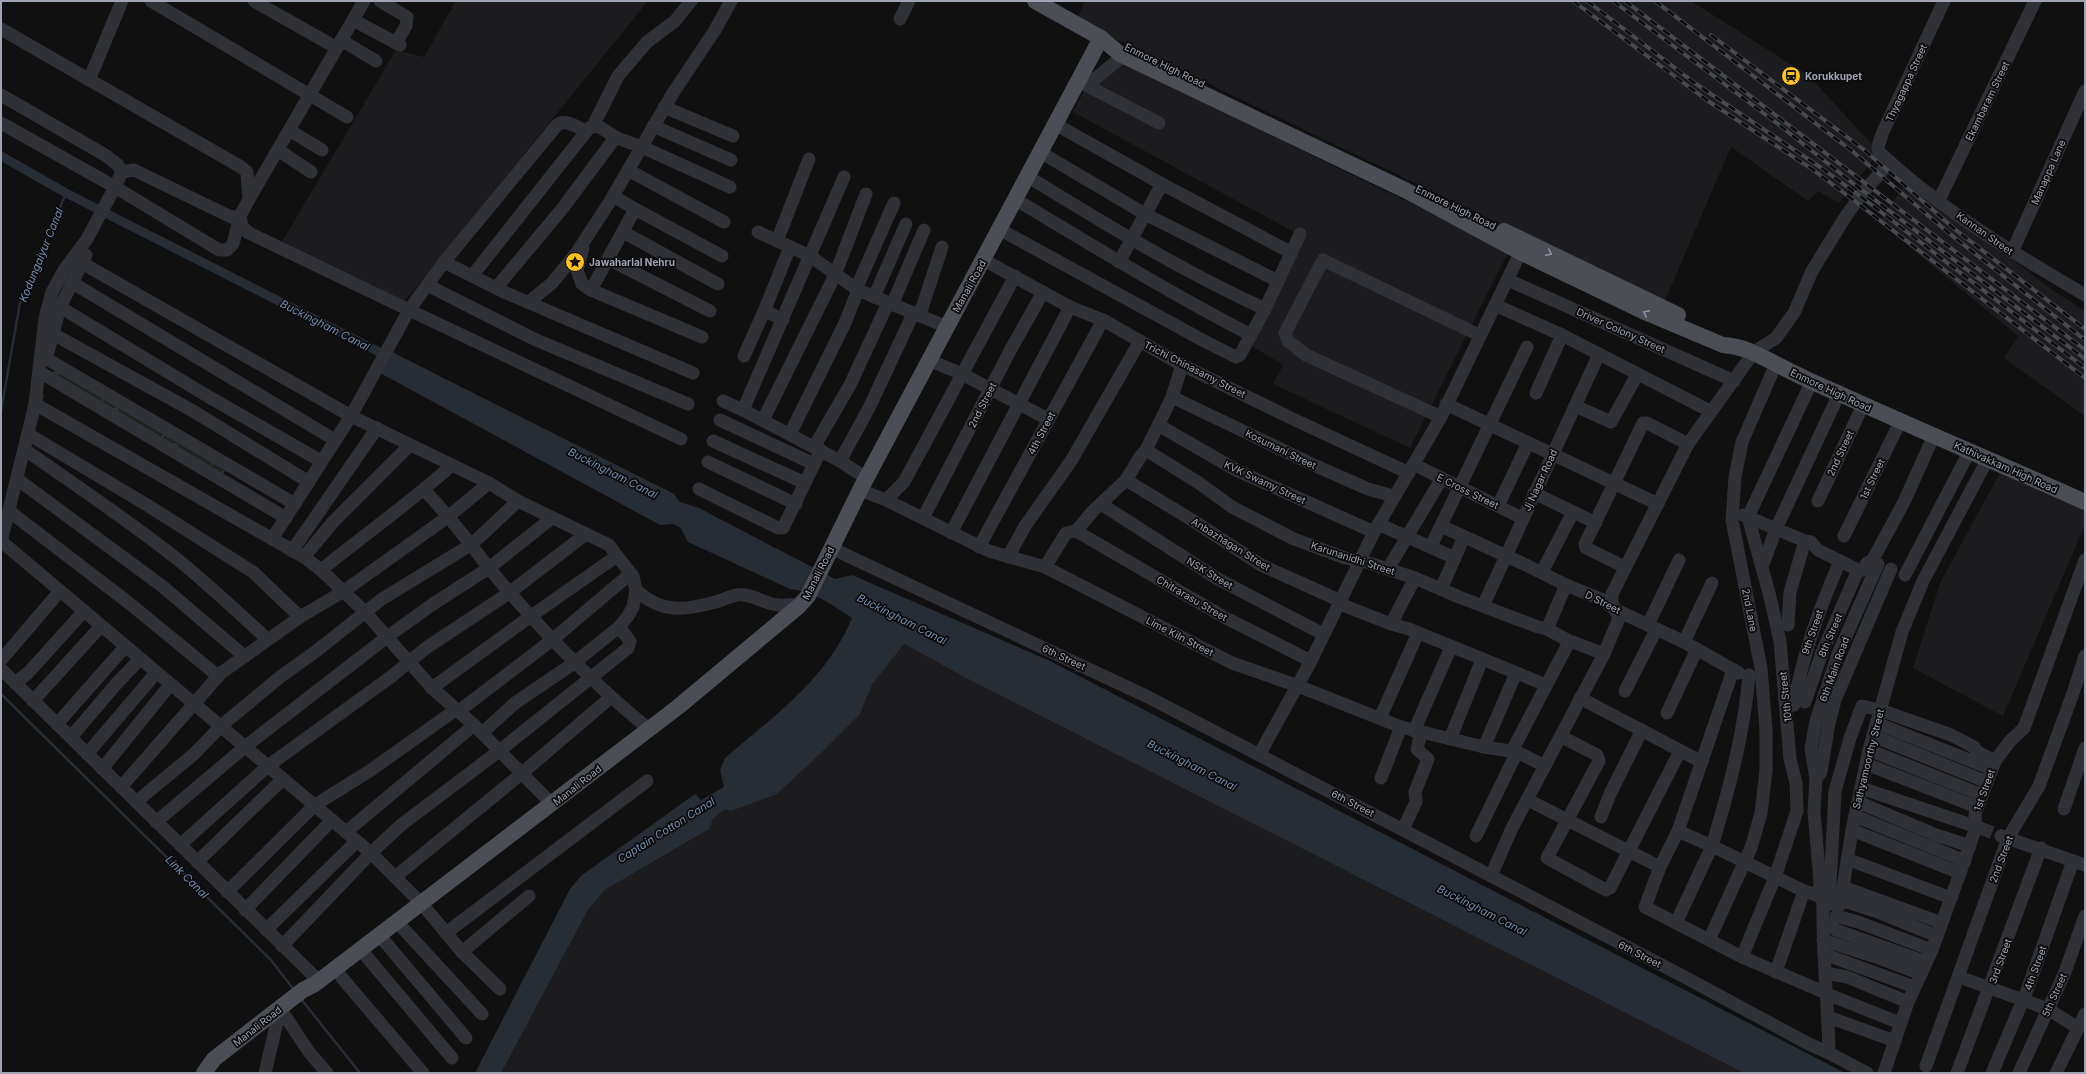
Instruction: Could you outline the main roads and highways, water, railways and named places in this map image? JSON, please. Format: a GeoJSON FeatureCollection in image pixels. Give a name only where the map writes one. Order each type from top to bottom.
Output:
{"type":"FeatureCollection","features":[{"type":"Feature","properties":{"kind":"main road"},"geometry":{"type":"LineString","coordinates":[[1036,1],[1105,41]]}},
{"type":"Feature","properties":{"kind":"main road","name":"Enmore High Road"},"geometry":{"type":"LineString","coordinates":[[1105,41],[1124,56],[1523,247],[1728,339],[1735,346],[1754,352],[1776,364],[1930,437]]}},
{"type":"Feature","properties":{"kind":"main road","name":"Enmore High Road"},"geometry":{"type":"LineString","coordinates":[[1105,41],[1124,44],[1523,247]]}},
{"type":"Feature","properties":{"kind":"main road","name":"Manali Road"},"geometry":{"type":"LineString","coordinates":[[207,1073],[217,1071],[284,1014],[311,988],[398,923],[678,707],[804,601],[863,484],[984,260],[999,228],[1055,124],[1084,84],[1105,41]]}},
{"type":"Feature","properties":{"kind":"main road","name":"Kathivakkam High Road"},"geometry":{"type":"LineString","coordinates":[[1930,437],[2085,502]]}},
{"type":"Feature","properties":{"kind":"main road","name":"Manali Road"},"geometry":{"type":"LineString","coordinates":[[204,1073],[214,1059],[284,1014]]}},
{"type":"Feature","properties":{"kind":"water","name":"Captain Cotton Canal"},"geometry":{"type":"Polygon","coordinates":[[[392,352],[674,494],[680,502],[699,508],[835,579],[852,575],[1050,661],[1845,1073],[1744,1073],[966,678],[904,644],[872,685],[860,714],[777,794],[731,811],[725,809],[713,819],[709,829],[605,890],[588,910],[501,1073],[475,1073],[570,889],[582,875],[695,794],[701,800],[724,787],[720,770],[725,758],[797,696],[828,660],[841,640],[852,618],[831,604],[815,596],[799,590],[790,589],[688,542],[681,528],[673,524],[660,525],[380,373],[392,352]]]}},
{"type":"Feature","properties":{"kind":"waterway","name":"Buckingham Canal"},"geometry":{"type":"LineString","coordinates":[[1,156],[66,193],[389,357]]}},
{"type":"Feature","properties":{"kind":"waterway","name":"Kodungaiyur Canal"},"geometry":{"type":"LineString","coordinates":[[1,411],[20,303],[66,193]]}},
{"type":"Feature","properties":{"kind":"waterway","name":"Link Canal"},"geometry":{"type":"LineString","coordinates":[[1,694],[271,960],[294,990]]}},
{"type":"Feature","properties":{"kind":"waterway","name":"Link Canal"},"geometry":{"type":"LineString","coordinates":[[301,999],[360,1073]]}},
{"type":"Feature","properties":{"kind":"tunnel"},"geometry":{"type":"LineString","coordinates":[[1980,828],[2001,836]]}},
{"type":"Feature","properties":{"kind":"railway"},"geometry":{"type":"LineString","coordinates":[[1573,1],[1708,101],[1812,169],[2085,378]]}},
{"type":"Feature","properties":{"kind":"railway"},"geometry":{"type":"LineString","coordinates":[[1587,1],[1696,84],[1820,167],[1860,196],[2085,368]]}},
{"type":"Feature","properties":{"kind":"railway"},"geometry":{"type":"LineString","coordinates":[[1613,1],[1778,124],[1850,181],[2085,359]]}},
{"type":"Feature","properties":{"kind":"railway"},"geometry":{"type":"LineString","coordinates":[[1625,1],[2085,350]]}},
{"type":"Feature","properties":{"kind":"railway"},"geometry":{"type":"LineString","coordinates":[[1655,1],[1852,151],[1950,234],[2085,340]]}},
{"type":"Feature","properties":{"kind":"railway"},"geometry":{"type":"LineString","coordinates":[[1711,35],[1863,149],[1957,231],[2085,329]]}},
{"type":"Feature","properties":{"kind":"place","name":"Korukkupet"},"geometry":{"type":"Point","coordinates":[1791,76]}},
{"type":"Feature","properties":{"kind":"place","name":"Jawaharlal Nehru"},"geometry":{"type":"Point","coordinates":[575,262]}}]}
